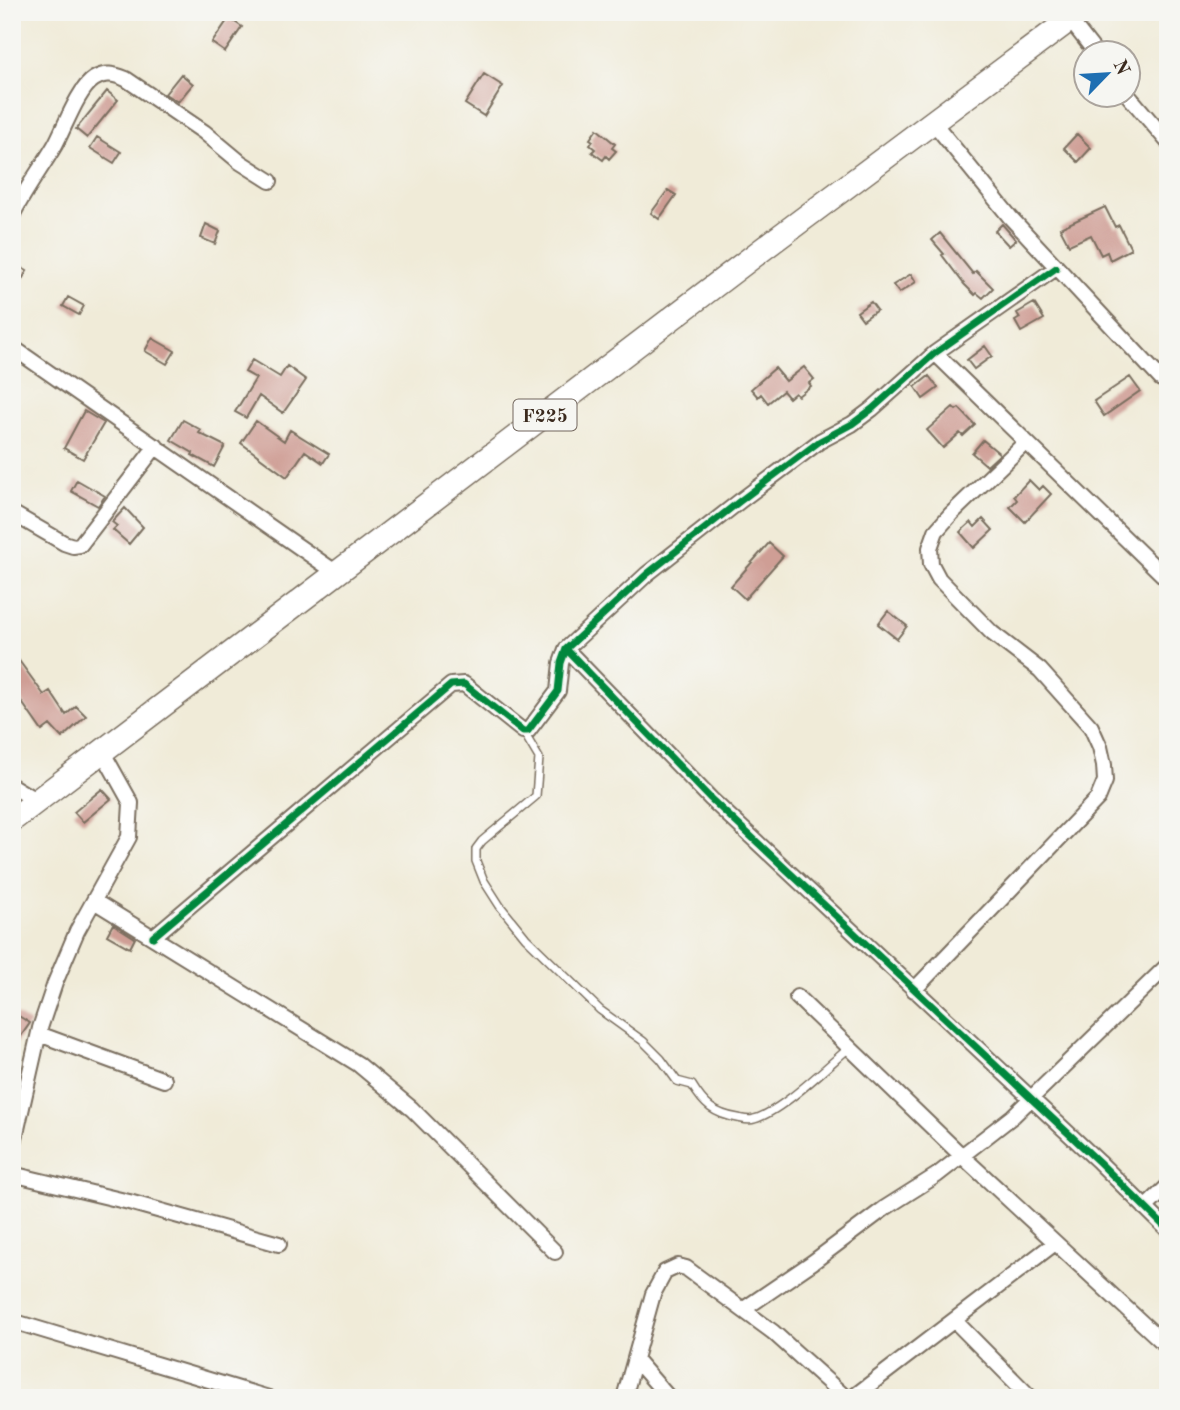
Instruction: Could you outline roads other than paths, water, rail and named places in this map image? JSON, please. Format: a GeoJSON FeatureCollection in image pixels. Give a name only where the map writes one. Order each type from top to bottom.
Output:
{"type":"FeatureCollection","features":[{"type":"Feature","properties":{"kind":"main road","name":"F225"},"geometry":{"type":"LineString","coordinates":[[12,820],[763,248],[1075,16]]}},
{"type":"Feature","properties":{"kind":"street"},"geometry":{"type":"LineString","coordinates":[[1075,16],[1087,38]]}},
{"type":"Feature","properties":{"kind":"street"},"geometry":{"type":"LineString","coordinates":[[12,216],[54,147],[85,87],[104,74],[114,74],[125,79],[204,132],[240,162],[270,181]]}},
{"type":"Feature","properties":{"kind":"street"},"geometry":{"type":"LineString","coordinates":[[1140,108],[1168,142]]}},
{"type":"Feature","properties":{"kind":"street"},"geometry":{"type":"LineString","coordinates":[[933,122],[1010,217],[1161,379]]}},
{"type":"Feature","properties":{"kind":"street"},"geometry":{"type":"LineString","coordinates":[[153,937],[450,685],[464,684],[523,731],[530,730],[558,691],[561,663],[566,649],[647,574],[808,449],[872,409],[935,353],[1056,268]]}},
{"type":"Feature","properties":{"kind":"street"},"geometry":{"type":"LineString","coordinates":[[12,347],[338,574]]}},
{"type":"Feature","properties":{"kind":"street"},"geometry":{"type":"LineString","coordinates":[[935,353],[1168,580]]}},
{"type":"Feature","properties":{"kind":"street"},"geometry":{"type":"LineString","coordinates":[[914,989],[1098,798],[1105,781],[1100,747],[1091,727],[1040,670],[992,633],[939,579],[931,564],[930,548],[936,531],[1025,443]]}},
{"type":"Feature","properties":{"kind":"street"},"geometry":{"type":"LineString","coordinates":[[12,513],[64,543],[80,545],[156,446]]}},
{"type":"Feature","properties":{"kind":"street"},"geometry":{"type":"LineString","coordinates":[[566,649],[712,799],[1168,1230]]}},
{"type":"Feature","properties":{"kind":"street"},"geometry":{"type":"LineString","coordinates":[[12,1151],[39,1034],[55,983],[77,931],[129,837],[131,803],[102,751]]}},
{"type":"Feature","properties":{"kind":"street"},"geometry":{"type":"LineString","coordinates":[[12,786],[37,801]]}},
{"type":"Feature","properties":{"kind":"street"},"geometry":{"type":"LineString","coordinates":[[94,901],[358,1064],[384,1083],[555,1252]]}},
{"type":"Feature","properties":{"kind":"street"},"geometry":{"type":"LineString","coordinates":[[744,1309],[962,1156],[1013,1116],[1168,965]]}},
{"type":"Feature","properties":{"kind":"street"},"geometry":{"type":"LineString","coordinates":[[797,997],[962,1156],[1168,1347]]}},
{"type":"Feature","properties":{"kind":"street"},"geometry":{"type":"LineString","coordinates":[[39,1034],[164,1080]]}},
{"type":"Feature","properties":{"kind":"street"},"geometry":{"type":"LineString","coordinates":[[12,1174],[129,1202],[279,1244]]}},
{"type":"Feature","properties":{"kind":"street"},"geometry":{"type":"LineString","coordinates":[[1145,1208],[1168,1186]]}},
{"type":"Feature","properties":{"kind":"street"},"geometry":{"type":"LineString","coordinates":[[852,1398],[1055,1243]]}},
{"type":"Feature","properties":{"kind":"street"},"geometry":{"type":"LineString","coordinates":[[624,1398],[653,1294],[664,1272],[671,1267],[686,1268],[744,1309],[810,1364],[845,1398]]}},
{"type":"Feature","properties":{"kind":"street"},"geometry":{"type":"LineString","coordinates":[[954,1320],[1031,1398]]}},
{"type":"Feature","properties":{"kind":"street"},"geometry":{"type":"LineString","coordinates":[[12,1321],[270,1398]]}},
{"type":"Feature","properties":{"kind":"street"},"geometry":{"type":"LineString","coordinates":[[635,1359],[670,1398]]}},
{"type":"Feature","properties":{"kind":"lane"},"geometry":{"type":"LineString","coordinates":[[523,731],[539,758],[536,796],[482,841],[476,849],[476,861],[484,881],[517,928],[600,1010],[643,1041],[677,1081],[692,1085],[700,1099],[713,1112],[735,1118],[752,1120],[772,1111],[849,1047]]}}]}
